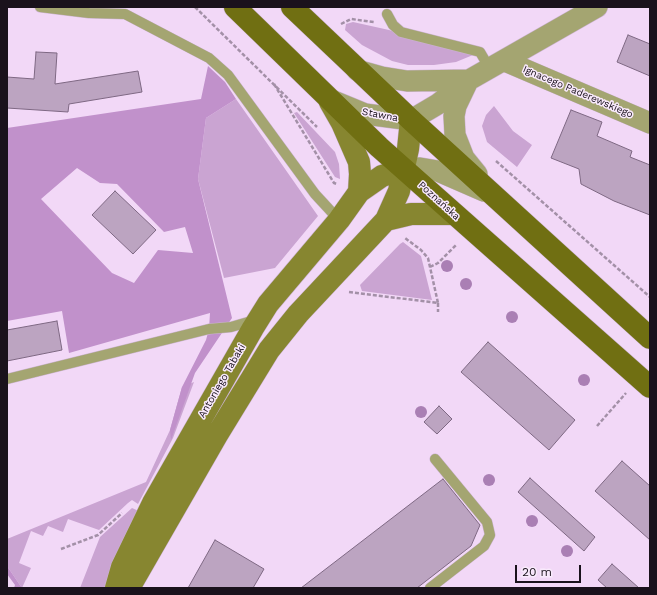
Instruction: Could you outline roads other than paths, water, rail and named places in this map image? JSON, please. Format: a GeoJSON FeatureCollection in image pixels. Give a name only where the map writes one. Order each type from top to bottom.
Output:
{"type":"FeatureCollection","features":[{"type":"Feature","properties":{"kind":"main road","name":"Poznańska"},"geometry":{"type":"LineString","coordinates":[[235,7],[329,99],[404,169],[650,387]]}},
{"type":"Feature","properties":{"kind":"main road"},"geometry":{"type":"LineString","coordinates":[[292,7],[411,120],[650,338]]}},
{"type":"Feature","properties":{"kind":"street","name":"Stawna"},"geometry":{"type":"LineString","coordinates":[[329,99],[365,114],[411,120],[442,101],[469,80],[498,65],[597,7]]}},
{"type":"Feature","properties":{"kind":"street","name":"Ignacego Paderewskiego"},"geometry":{"type":"LineString","coordinates":[[498,65],[650,124]]}},
{"type":"Feature","properties":{"kind":"street","name":"Stawna"},"geometry":{"type":"LineString","coordinates":[[357,70],[382,77],[407,81],[469,80]]}},
{"type":"Feature","properties":{"kind":"street"},"geometry":{"type":"LineString","coordinates":[[469,80],[456,106],[454,116],[455,135],[464,158],[497,198]]}},
{"type":"Feature","properties":{"kind":"street","name":"Antoniego Tabaki"},"geometry":{"type":"LineString","coordinates":[[116,588],[122,567],[149,509],[259,319],[273,298],[339,220],[350,188],[360,174],[359,162],[342,123],[329,99]]}},
{"type":"Feature","properties":{"kind":"street"},"geometry":{"type":"LineString","coordinates":[[129,588],[213,441],[268,350],[298,314],[386,220],[399,191],[404,169],[411,120]]}},
{"type":"Feature","properties":{"kind":"street","name":"Antoniego Tabaki"},"geometry":{"type":"LineString","coordinates":[[350,188],[404,169],[420,168],[438,171],[463,181],[497,198]]}},
{"type":"Feature","properties":{"kind":"street"},"geometry":{"type":"LineString","coordinates":[[386,220],[417,213],[454,214]]}},
{"type":"Feature","properties":{"kind":"lane"},"geometry":{"type":"LineString","coordinates":[[40,7],[89,13],[125,14],[209,58],[228,75],[315,194],[339,220]]}},
{"type":"Feature","properties":{"kind":"lane"},"geometry":{"type":"LineString","coordinates":[[387,14],[397,30],[480,52],[498,65]]}},
{"type":"Feature","properties":{"kind":"lane"},"geometry":{"type":"LineString","coordinates":[[7,379],[209,329],[231,327],[259,319]]}},
{"type":"Feature","properties":{"kind":"lane"},"geometry":{"type":"LineString","coordinates":[[430,588],[484,546],[490,535],[487,522],[435,459]]}}]}
